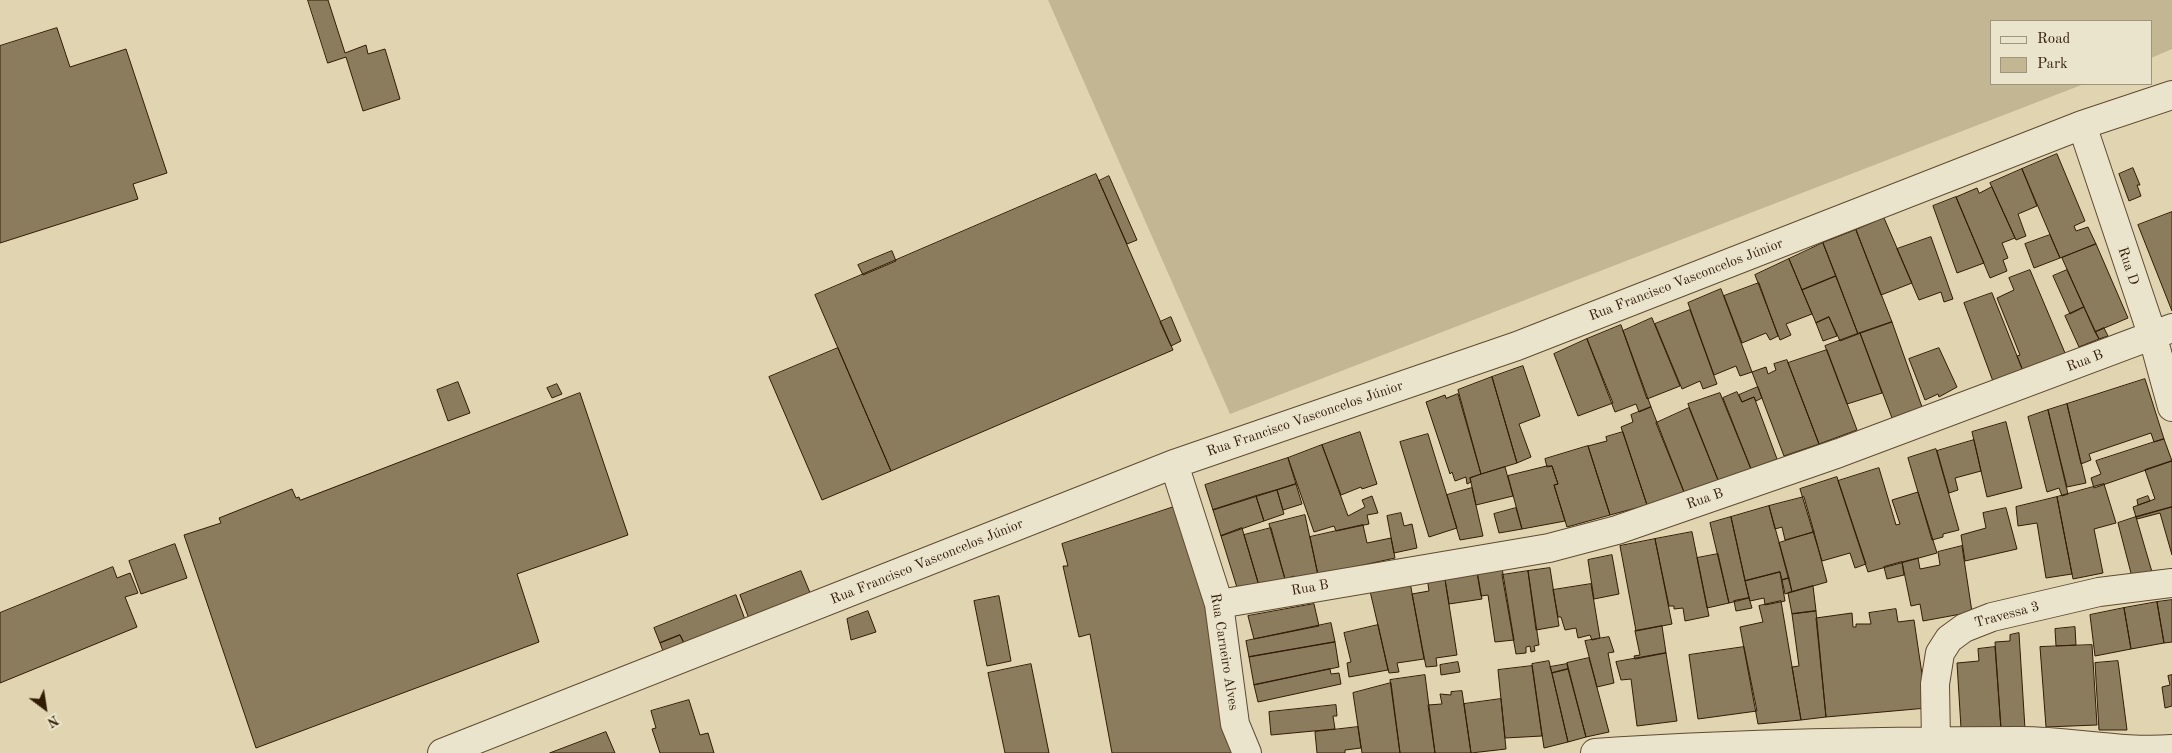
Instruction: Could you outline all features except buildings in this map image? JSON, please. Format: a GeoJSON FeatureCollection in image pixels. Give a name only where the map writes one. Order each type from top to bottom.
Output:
{"type":"FeatureCollection","features":[{"type":"Feature","properties":{"kind":"street","name":"Rua Francisco Vasconcelos Júnior"},"geometry":{"type":"LineString","coordinates":[[442,753],[1174,464],[1517,346],[2082,125],[2172,95]]}},
{"type":"Feature","properties":{"kind":"street","name":"Rua D"},"geometry":{"type":"LineString","coordinates":[[2082,125],[2162,331],[2172,407]]}},
{"type":"Feature","properties":{"kind":"street","name":"Rua B"},"geometry":{"type":"LineString","coordinates":[[1219,604],[1550,548],[1617,530],[1866,443],[2162,331]]}},
{"type":"Feature","properties":{"kind":"street","name":"Rua Carneiro Alves"},"geometry":{"type":"LineString","coordinates":[[1174,464],[1219,604],[1235,724],[1247,753]]}},
{"type":"Feature","properties":{"kind":"street","name":"Travessa 3"},"geometry":{"type":"LineString","coordinates":[[1936,741],[1934,684],[1940,653],[1949,639],[1964,628],[1992,617],[2099,592],[2172,583]]}},
{"type":"Feature","properties":{"kind":"street"},"geometry":{"type":"LineString","coordinates":[[1595,753],[1664,748],[1936,741],[2031,741],[2145,751],[2172,749]]}},
{"type":"Feature","properties":{"kind":"green space"},"geometry":{"type":"Polygon","coordinates":[[[1048,0],[2172,0],[2172,49],[2152,58],[2152,20],[1990,20],[1990,85],[2081,85],[1230,414],[1048,0]]]}}]}
